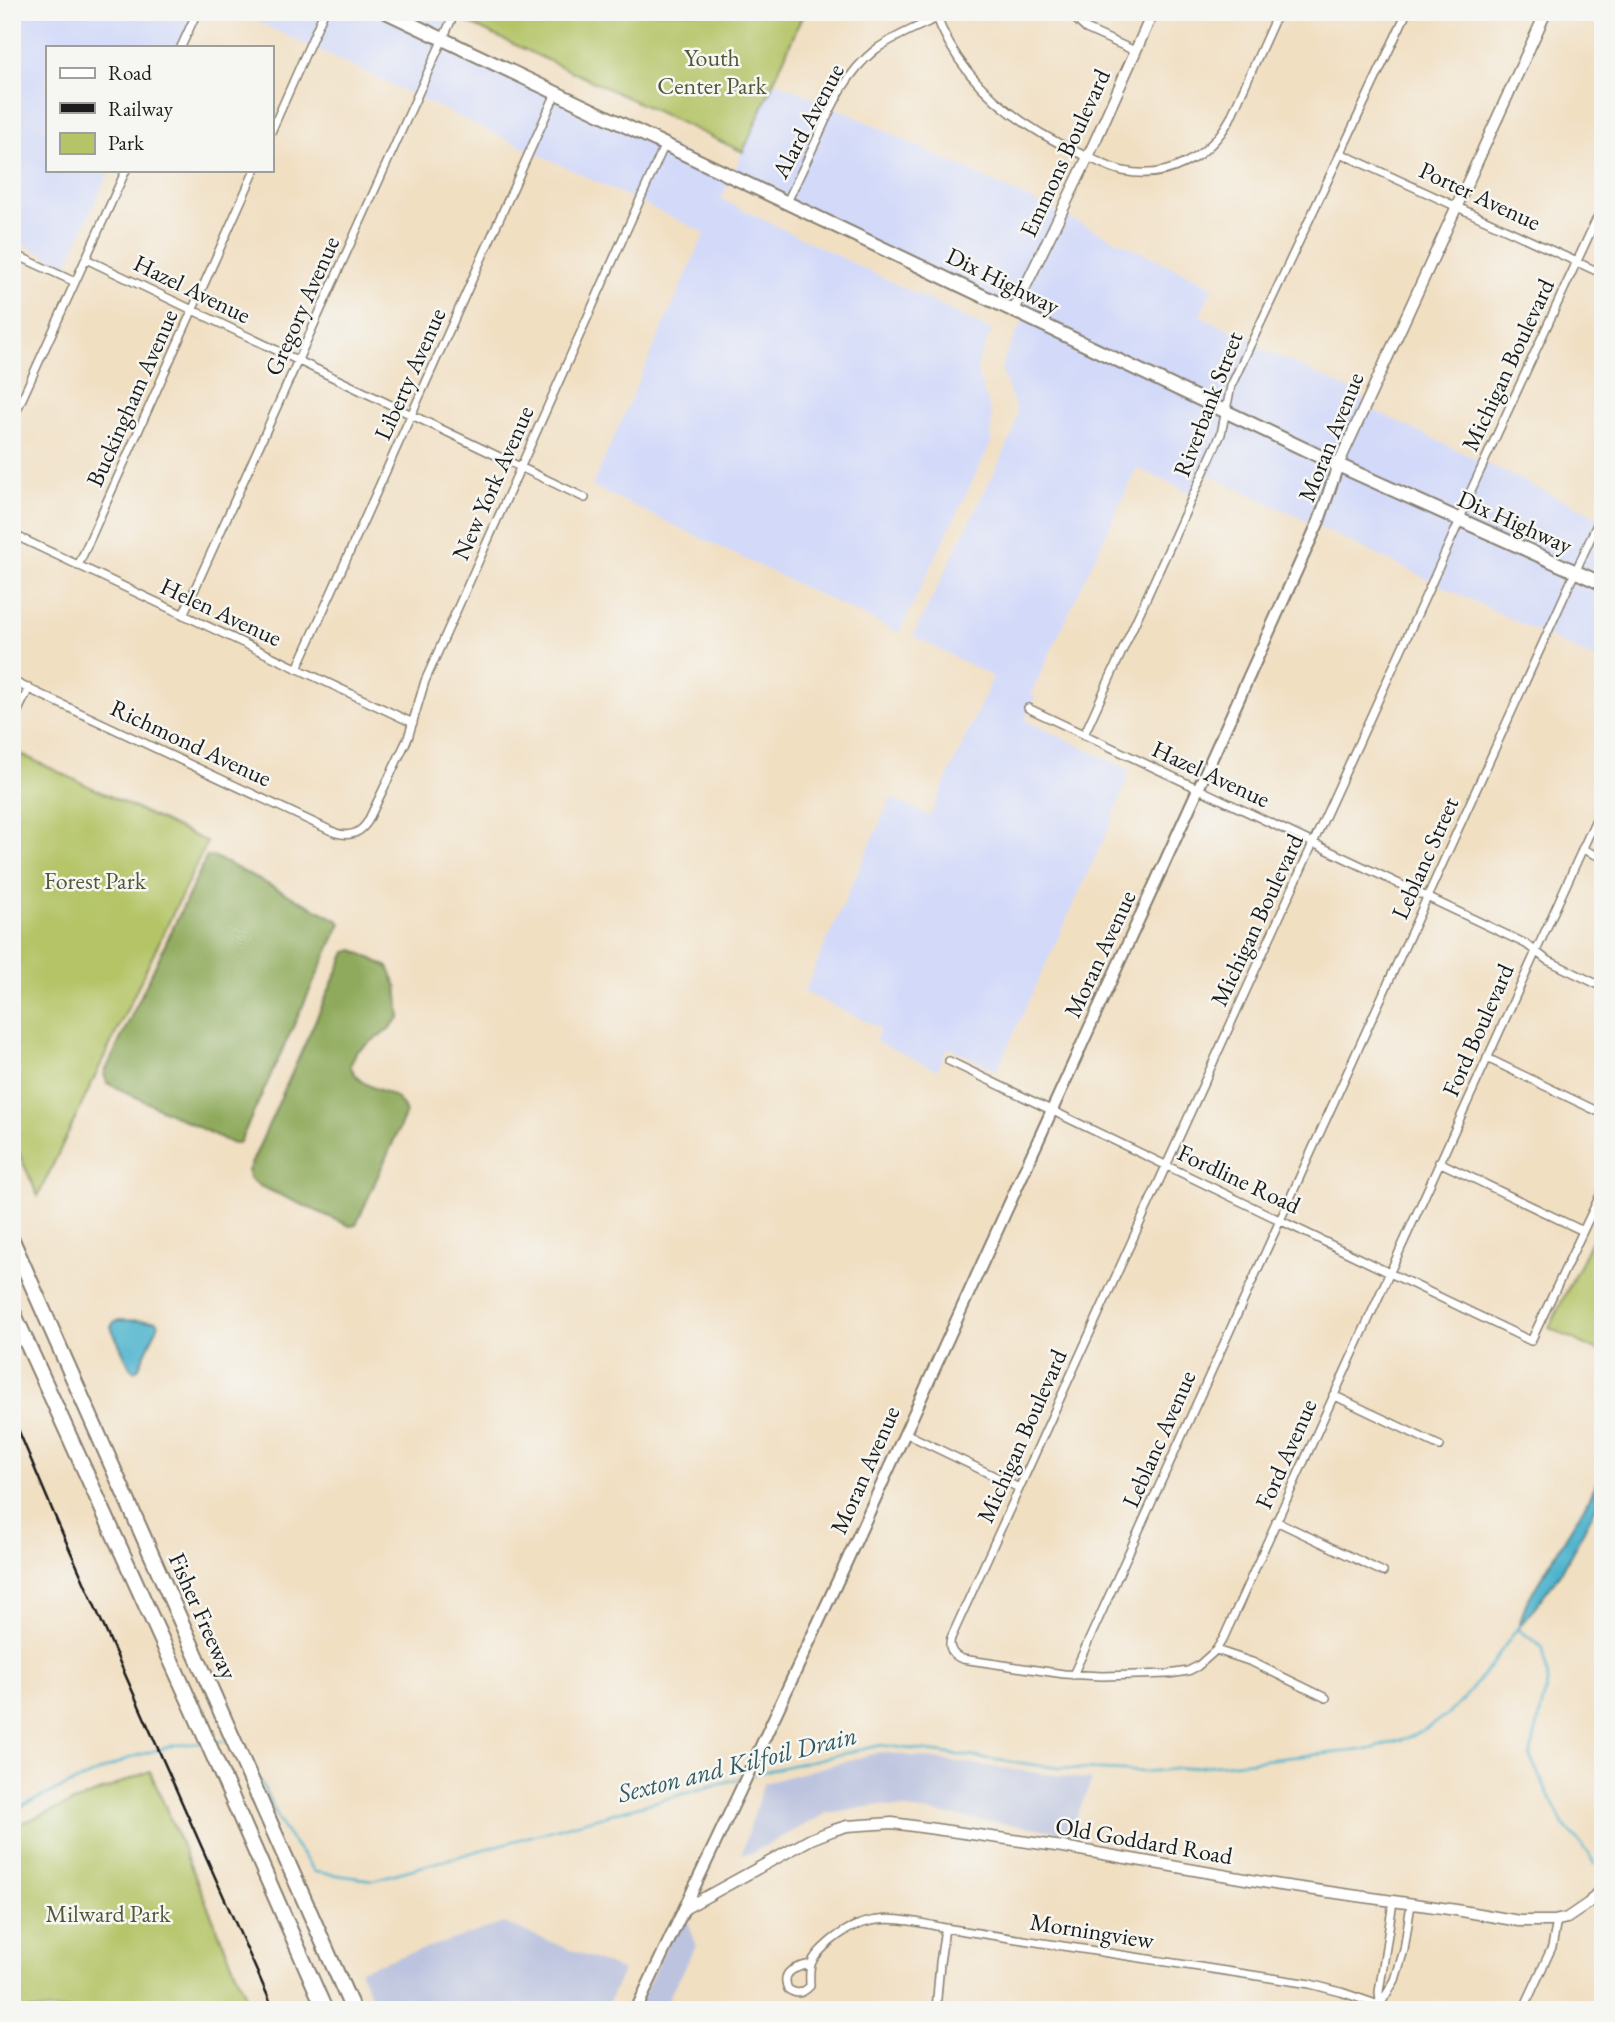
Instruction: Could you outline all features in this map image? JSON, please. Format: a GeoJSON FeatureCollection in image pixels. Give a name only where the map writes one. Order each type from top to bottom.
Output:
{"type":"FeatureCollection","features":[{"type":"Feature","properties":{"kind":"highway","name":"Fisher Freeway"},"geometry":{"type":"LineString","coordinates":[[12,1240],[353,2010]]}},
{"type":"Feature","properties":{"kind":"highway","name":"Fisher Freeway"},"geometry":{"type":"LineString","coordinates":[[12,1310],[193,1709],[325,2010]]}},
{"type":"Feature","properties":{"kind":"main road","name":"Dix Highway"},"geometry":{"type":"LineString","coordinates":[[386,12],[1338,465],[1603,584]]}},
{"type":"Feature","properties":{"kind":"main road","name":"Moran Avenue"},"geometry":{"type":"LineString","coordinates":[[636,2010],[905,1433],[1320,521],[1338,465]]}},
{"type":"Feature","properties":{"kind":"street"},"geometry":{"type":"LineString","coordinates":[[181,46],[197,12]]}},
{"type":"Feature","properties":{"kind":"street"},"geometry":{"type":"LineString","coordinates":[[273,127],[324,12]]}},
{"type":"Feature","properties":{"kind":"street","name":"Gregory Avenue"},"geometry":{"type":"LineString","coordinates":[[183,615],[455,12]]}},
{"type":"Feature","properties":{"kind":"street"},"geometry":{"type":"LineString","coordinates":[[1068,12],[1086,29],[1135,51]]}},
{"type":"Feature","properties":{"kind":"street","name":"Emmons Boulevard"},"geometry":{"type":"LineString","coordinates":[[1014,310],[1088,157],[1153,12]]}},
{"type":"Feature","properties":{"kind":"street"},"geometry":{"type":"LineString","coordinates":[[936,15],[947,41],[961,63],[994,100],[1035,131],[1114,168],[1147,174],[1176,168],[1202,153],[1217,138],[1226,126],[1278,12]]}},
{"type":"Feature","properties":{"kind":"street","name":"Riverbank Street"},"geometry":{"type":"LineString","coordinates":[[1084,735],[1221,434],[1231,386],[1407,12]]}},
{"type":"Feature","properties":{"kind":"street","name":"Moran Avenue"},"geometry":{"type":"LineString","coordinates":[[1338,465],[1546,12]]}},
{"type":"Feature","properties":{"kind":"street","name":"Alard Avenue"},"geometry":{"type":"LineString","coordinates":[[786,202],[832,106],[850,76],[882,45],[936,15]]}},
{"type":"Feature","properties":{"kind":"street","name":"Liberty Avenue"},"geometry":{"type":"LineString","coordinates":[[297,669],[556,93]]}},
{"type":"Feature","properties":{"kind":"street","name":"New York Avenue"},"geometry":{"type":"LineString","coordinates":[[355,834],[366,825],[413,723],[425,681],[665,144]]}},
{"type":"Feature","properties":{"kind":"street","name":"Porter Avenue"},"geometry":{"type":"LineString","coordinates":[[1342,154],[1603,274]]}},
{"type":"Feature","properties":{"kind":"street"},"geometry":{"type":"LineString","coordinates":[[12,421],[125,172]]}},
{"type":"Feature","properties":{"kind":"street","name":"Buckingham Avenue"},"geometry":{"type":"LineString","coordinates":[[78,566],[254,172]]}},
{"type":"Feature","properties":{"kind":"street","name":"Michigan Boulevard"},"geometry":{"type":"LineString","coordinates":[[1073,1675],[961,1659],[951,1651],[951,1639],[1603,205]]}},
{"type":"Feature","properties":{"kind":"street"},"geometry":{"type":"LineString","coordinates":[[12,254],[75,282]]}},
{"type":"Feature","properties":{"kind":"street","name":"Hazel Avenue"},"geometry":{"type":"LineString","coordinates":[[86,259],[585,498]]}},
{"type":"Feature","properties":{"kind":"street","name":"Leblanc Street"},"geometry":{"type":"LineString","coordinates":[[1280,1220],[1603,511]]}},
{"type":"Feature","properties":{"kind":"street","name":"Helen Avenue"},"geometry":{"type":"LineString","coordinates":[[12,534],[413,723]]}},
{"type":"Feature","properties":{"kind":"street","name":"Richmond Avenue"},"geometry":{"type":"LineString","coordinates":[[12,681],[336,833],[355,834]]}},
{"type":"Feature","properties":{"kind":"street"},"geometry":{"type":"LineString","coordinates":[[12,723],[29,688]]}},
{"type":"Feature","properties":{"kind":"street","name":"Hazel Avenue"},"geometry":{"type":"LineString","coordinates":[[1028,708],[1526,944],[1547,960],[1603,987]]}},
{"type":"Feature","properties":{"kind":"street","name":"Ford Boulevard"},"geometry":{"type":"LineString","coordinates":[[1388,1272],[1603,804]]}},
{"type":"Feature","properties":{"kind":"street"},"geometry":{"type":"LineString","coordinates":[[1582,849],[1603,858]]}},
{"type":"Feature","properties":{"kind":"street"},"geometry":{"type":"LineString","coordinates":[[1487,1058],[1603,1114]]}},
{"type":"Feature","properties":{"kind":"street","name":"Fordline Road"},"geometry":{"type":"LineString","coordinates":[[949,1061],[1531,1341],[1583,1231]]}},
{"type":"Feature","properties":{"kind":"street"},"geometry":{"type":"LineString","coordinates":[[1439,1163],[1583,1231],[1603,1189]]}},
{"type":"Feature","properties":{"kind":"street","name":"Leblanc Avenue"},"geometry":{"type":"LineString","coordinates":[[1073,1675],[1280,1220]]}},
{"type":"Feature","properties":{"kind":"street","name":"Ford Avenue"},"geometry":{"type":"LineString","coordinates":[[1216,1650],[1388,1272]]}},
{"type":"Feature","properties":{"kind":"street"},"geometry":{"type":"LineString","coordinates":[[1333,1395],[1440,1446]]}},
{"type":"Feature","properties":{"kind":"street"},"geometry":{"type":"LineString","coordinates":[[905,1433],[1019,1488]]}},
{"type":"Feature","properties":{"kind":"street"},"geometry":{"type":"LineString","coordinates":[[1276,1521],[1383,1572]]}},
{"type":"Feature","properties":{"kind":"street"},"geometry":{"type":"LineString","coordinates":[[1073,1675],[1177,1674],[1198,1666],[1216,1650],[1252,1662],[1326,1698]]}},
{"type":"Feature","properties":{"kind":"street","name":"Old Goddard Road"},"geometry":{"type":"LineString","coordinates":[[684,1909],[834,1829],[892,1823],[1070,1848],[1287,1887],[1510,1920],[1557,1921],[1580,1910],[1593,1900],[1603,1886]]}},
{"type":"Feature","properties":{"kind":"street"},"geometry":{"type":"LineString","coordinates":[[1379,2006],[1393,1902]]}},
{"type":"Feature","properties":{"kind":"street"},"geometry":{"type":"LineString","coordinates":[[1379,2006],[1392,1988],[1404,1950],[1410,1904]]}},
{"type":"Feature","properties":{"kind":"street","name":"Morningview"},"geometry":{"type":"LineString","coordinates":[[811,1964],[810,1986],[804,1993],[788,1989],[786,1975],[791,1970],[811,1964],[837,1936],[872,1921],[903,1919],[945,1928],[1310,1984],[1379,2006]]}},
{"type":"Feature","properties":{"kind":"street"},"geometry":{"type":"LineString","coordinates":[[1523,2010],[1552,1947],[1557,1921]]}},
{"type":"Feature","properties":{"kind":"street"},"geometry":{"type":"LineString","coordinates":[[936,2010],[945,1928]]}},
{"type":"Feature","properties":{"kind":"street"},"geometry":{"type":"LineString","coordinates":[[1387,1948],[1404,1950]]}},
{"type":"Feature","properties":{"kind":"shaded area"},"geometry":{"type":"Polygon","coordinates":[[[12,12],[197,12],[181,46],[46,46],[46,126],[12,109],[12,12]]]}},
{"type":"Feature","properties":{"kind":"shaded area"},"geometry":{"type":"Polygon","coordinates":[[[237,12],[455,12],[443,39],[732,176],[773,81],[833,106],[1213,286],[1200,316],[1253,340],[1252,344],[1357,393],[1371,409],[1603,519],[1603,663],[1204,472],[1193,494],[1137,468],[1031,694],[1035,696],[1025,720],[1130,770],[1112,821],[997,1070],[948,1047],[937,1070],[875,1041],[880,1028],[804,992],[891,798],[930,816],[993,677],[913,636],[1013,434],[1017,412],[1001,370],[1025,316],[732,177],[721,199],[992,331],[979,358],[977,372],[992,416],[991,443],[899,633],[592,486],[705,233],[237,12]]]}},
{"type":"Feature","properties":{"kind":"shaded area"},"geometry":{"type":"Polygon","coordinates":[[[12,110],[46,127],[46,172],[109,172],[67,265],[12,239],[12,110]]]}},
{"type":"Feature","properties":{"kind":"shaded area"},"geometry":{"type":"Polygon","coordinates":[[[880,1752],[1092,1780],[1069,1833],[881,1805],[827,1813],[752,1853],[741,1854],[764,1783],[880,1752]]]}},
{"type":"Feature","properties":{"kind":"shaded area"},"geometry":{"type":"Polygon","coordinates":[[[684,1909],[696,1945],[668,1999],[689,2010],[636,2010],[684,1909]]]}},
{"type":"Feature","properties":{"kind":"shaded area"},"geometry":{"type":"Polygon","coordinates":[[[504,1923],[623,1971],[605,2010],[378,2010],[359,1970],[504,1923]]]}},
{"type":"Feature","properties":{"kind":"green space","name":"Youth Center Park"},"geometry":{"type":"Polygon","coordinates":[[[468,12],[804,12],[743,152],[464,21],[468,12]]]}},
{"type":"Feature","properties":{"kind":"green space","name":"Forest Park"},"geometry":{"type":"Polygon","coordinates":[[[12,750],[207,842],[38,1196],[12,1138],[12,750]]]}},
{"type":"Feature","properties":{"kind":"green space"},"geometry":{"type":"Polygon","coordinates":[[[207,856],[213,856],[341,923],[240,1142],[233,1144],[107,1083],[104,1074],[207,856]]]}},
{"type":"Feature","properties":{"kind":"green space"},"geometry":{"type":"Polygon","coordinates":[[[354,950],[388,967],[397,986],[400,1017],[388,1030],[356,1052],[350,1066],[360,1080],[397,1099],[406,1113],[356,1225],[350,1226],[260,1186],[249,1179],[248,1171],[346,952],[354,950]]]}},
{"type":"Feature","properties":{"kind":"green space"},"geometry":{"type":"Polygon","coordinates":[[[1603,1216],[1603,1353],[1549,1328],[1603,1216]]]}},
{"type":"Feature","properties":{"kind":"green space","name":"Milward Park"},"geometry":{"type":"Polygon","coordinates":[[[150,1771],[252,2010],[12,2010],[12,1827],[150,1771]]]}},
{"type":"Feature","properties":{"kind":"water"},"geometry":{"type":"Polygon","coordinates":[[[119,1320],[156,1321],[159,1324],[138,1369],[134,1371],[111,1327],[119,1320]]]}},
{"type":"Feature","properties":{"kind":"water"},"geometry":{"type":"Polygon","coordinates":[[[1603,1469],[1603,1494],[1562,1571],[1518,1629],[1526,1603],[1590,1497],[1603,1469]]]}},
{"type":"Feature","properties":{"kind":"waterway","name":"Sexton and Kilfoil Drain"},"geometry":{"type":"LineString","coordinates":[[753,1774],[881,1745],[1059,1768],[1145,1772],[1371,1749],[1413,1736],[1443,1718],[1462,1701],[1519,1626]]}},
{"type":"Feature","properties":{"kind":"waterway"},"geometry":{"type":"LineString","coordinates":[[1518,1629],[1543,1648],[1548,1680],[1530,1757],[1563,1824],[1588,1852],[1594,1864]]}},
{"type":"Feature","properties":{"kind":"waterway","name":"Sexton and Kilfoil Drain"},"geometry":{"type":"LineString","coordinates":[[213,1742],[227,1741]]}},
{"type":"Feature","properties":{"kind":"waterway","name":"Sexton and Kilfoil Drain"},"geometry":{"type":"LineString","coordinates":[[12,1810],[132,1757],[175,1745],[203,1743]]}},
{"type":"Feature","properties":{"kind":"waterway","name":"Sexton and Kilfoil Drain"},"geometry":{"type":"LineString","coordinates":[[242,1743],[284,1830],[315,1872],[373,1880],[744,1777]]}},
{"type":"Feature","properties":{"kind":"railway"},"geometry":{"type":"LineString","coordinates":[[12,1415],[274,2010]]}}]}
